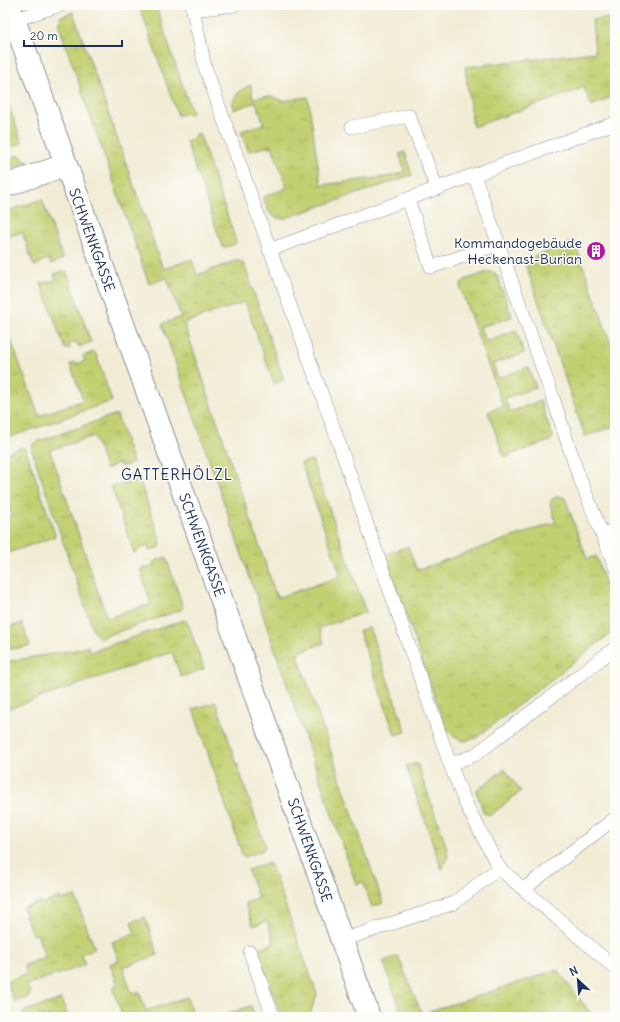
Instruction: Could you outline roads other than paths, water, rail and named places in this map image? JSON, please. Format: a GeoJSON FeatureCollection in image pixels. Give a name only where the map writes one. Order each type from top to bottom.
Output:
{"type":"FeatureCollection","features":[{"type":"Feature","properties":{"kind":"street","name":"SCHWENKGASSE"},"geometry":{"type":"LineString","coordinates":[[11,13],[221,598],[369,1017]]}},
{"type":"Feature","properties":{"kind":"street"},"geometry":{"type":"LineString","coordinates":[[5,186],[65,165]]}},
{"type":"Feature","properties":{"kind":"lane"},"geometry":{"type":"LineString","coordinates":[[11,13],[60,5]]}},
{"type":"Feature","properties":{"kind":"lane"},"geometry":{"type":"LineString","coordinates":[[234,5],[193,7],[205,67],[372,537],[450,764],[465,802],[499,868],[615,968]]}},
{"type":"Feature","properties":{"kind":"lane"},"geometry":{"type":"LineString","coordinates":[[352,127],[409,116],[437,189]]}},
{"type":"Feature","properties":{"kind":"lane"},"geometry":{"type":"LineString","coordinates":[[269,250],[615,123]]}},
{"type":"Feature","properties":{"kind":"lane"},"geometry":{"type":"LineString","coordinates":[[474,176],[553,398],[578,474],[615,566]]}},
{"type":"Feature","properties":{"kind":"lane"},"geometry":{"type":"LineString","coordinates":[[408,199],[431,267],[499,244]]}},
{"type":"Feature","properties":{"kind":"lane"},"geometry":{"type":"LineString","coordinates":[[602,534],[615,530]]}},
{"type":"Feature","properties":{"kind":"lane"},"geometry":{"type":"LineString","coordinates":[[450,764],[475,755],[615,648]]}},
{"type":"Feature","properties":{"kind":"lane"},"geometry":{"type":"LineString","coordinates":[[524,889],[615,818]]}},
{"type":"Feature","properties":{"kind":"lane"},"geometry":{"type":"LineString","coordinates":[[342,940],[454,903],[499,868]]}},
{"type":"Feature","properties":{"kind":"lane"},"geometry":{"type":"LineString","coordinates":[[250,952],[273,1017]]}},
{"type":"Feature","properties":{"kind":"place","name":"Kommandogebäude Heckenast-Burian"},"geometry":{"type":"Point","coordinates":[596,251]}},
{"type":"Feature","properties":{"kind":"district","name":"GATTERHÖLZL"},"geometry":{"type":"Point","coordinates":[177,474]}}]}
